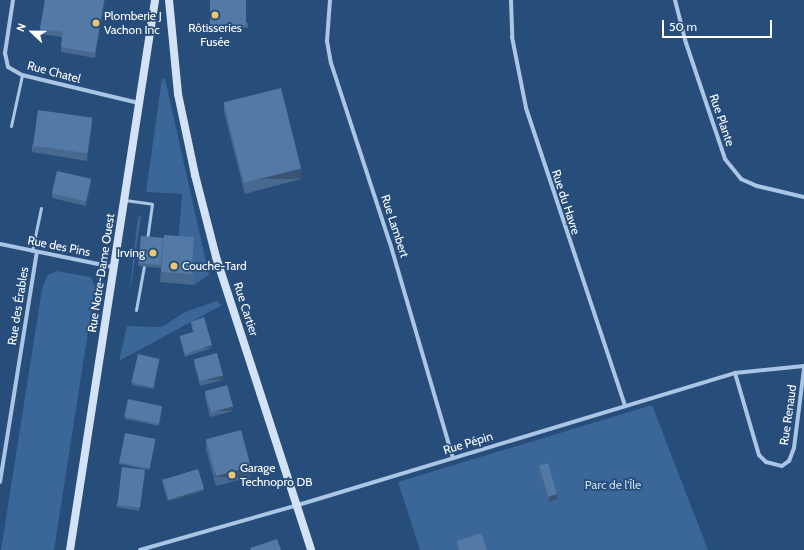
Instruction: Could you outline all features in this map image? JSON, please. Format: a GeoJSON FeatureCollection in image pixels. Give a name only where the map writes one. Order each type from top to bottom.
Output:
{"type":"FeatureCollection","features":[{"type":"Feature","properties":{"kind":"street","name":"Rue Chatel"},"geometry":{"type":"LineString","coordinates":[[13,0],[5,53],[8,67],[22,75],[140,103]]}},
{"type":"Feature","properties":{"kind":"street","name":"Rue Notre-Dame Ouest"},"geometry":{"type":"LineString","coordinates":[[70,550],[155,0]]}},
{"type":"Feature","properties":{"kind":"street","name":"Rue Cartier"},"geometry":{"type":"LineString","coordinates":[[169,0],[178,94],[195,175],[216,257],[298,505],[311,550]]}},
{"type":"Feature","properties":{"kind":"street","name":"Rue Lambert"},"geometry":{"type":"LineString","coordinates":[[330,0],[327,41],[331,63],[390,243],[453,458]]}},
{"type":"Feature","properties":{"kind":"street","name":"Rue du Havre"},"geometry":{"type":"LineString","coordinates":[[511,0],[512,37],[526,108],[560,217],[625,406]]}},
{"type":"Feature","properties":{"kind":"street","name":"Rue Plante"},"geometry":{"type":"LineString","coordinates":[[675,0],[686,44],[725,159],[741,179],[757,186],[804,197]]}},
{"type":"Feature","properties":{"kind":"street","name":"Rue des Pins"},"geometry":{"type":"LineString","coordinates":[[0,244],[113,267]]}},
{"type":"Feature","properties":{"kind":"street","name":"Rue des Érables"},"geometry":{"type":"LineString","coordinates":[[0,482],[34,252]]}},
{"type":"Feature","properties":{"kind":"street","name":"Rue Pépin"},"geometry":{"type":"LineString","coordinates":[[140,550],[298,505],[735,373],[804,366]]}},
{"type":"Feature","properties":{"kind":"street","name":"Rue Renaud"},"geometry":{"type":"LineString","coordinates":[[735,373],[759,455],[766,462],[782,466],[789,461],[794,448],[804,370]]}},
{"type":"Feature","properties":{"kind":"lane"},"geometry":{"type":"LineString","coordinates":[[11,126],[22,75]]}},
{"type":"Feature","properties":{"kind":"lane"},"geometry":{"type":"LineString","coordinates":[[124,200],[152,204],[147,240]]}},
{"type":"Feature","properties":{"kind":"lane"},"geometry":{"type":"LineString","coordinates":[[34,252],[41,208]]}},
{"type":"Feature","properties":{"kind":"lane"},"geometry":{"type":"LineString","coordinates":[[136,310],[144,266]]}},
{"type":"Feature","properties":{"kind":"green space"},"geometry":{"type":"Polygon","coordinates":[[[162,78],[165,79],[209,275],[194,285],[194,247],[178,245],[182,194],[146,192],[162,78]]]}},
{"type":"Feature","properties":{"kind":"green space"},"geometry":{"type":"Polygon","coordinates":[[[141,216],[131,286],[130,287],[138,217],[141,216]]]}},
{"type":"Feature","properties":{"kind":"green space"},"geometry":{"type":"Polygon","coordinates":[[[56,271],[91,277],[95,287],[54,550],[1,550],[42,289],[47,276],[56,271]]]}},
{"type":"Feature","properties":{"kind":"green space"},"geometry":{"type":"Polygon","coordinates":[[[217,301],[222,305],[119,361],[127,326],[162,327],[185,312],[217,301]]]}},
{"type":"Feature","properties":{"kind":"green space","name":"Parc de l'Île"},"geometry":{"type":"Polygon","coordinates":[[[652,405],[708,550],[420,550],[398,482],[652,405]]]}},
{"type":"Feature","properties":{"kind":"building"},"geometry":{"type":"Polygon","coordinates":[[[45,0],[104,0],[95,53],[61,47],[63,32],[40,29],[45,0]]]}},
{"type":"Feature","properties":{"kind":"building"},"geometry":{"type":"Polygon","coordinates":[[[210,0],[246,0],[246,25],[210,25],[210,0]]]}},
{"type":"Feature","properties":{"kind":"building"},"geometry":{"type":"Polygon","coordinates":[[[281,88],[301,169],[244,183],[224,102],[281,88]]]}},
{"type":"Feature","properties":{"kind":"building"},"geometry":{"type":"Polygon","coordinates":[[[38,110],[92,118],[87,153],[33,146],[38,110]]]}},
{"type":"Feature","properties":{"kind":"building"},"geometry":{"type":"Polygon","coordinates":[[[57,171],[91,179],[86,201],[52,193],[57,171]]]}},
{"type":"Feature","properties":{"kind":"building"},"geometry":{"type":"Polygon","coordinates":[[[164,235],[194,237],[191,274],[161,272],[164,235]]]}},
{"type":"Feature","properties":{"kind":"building","name":"Irving"},"geometry":{"type":"Polygon","coordinates":[[[141,236],[163,238],[161,265],[139,263],[141,236]]]}},
{"type":"Feature","properties":{"kind":"building"},"geometry":{"type":"Polygon","coordinates":[[[204,317],[212,345],[185,354],[180,336],[194,332],[191,322],[204,317]]]}},
{"type":"Feature","properties":{"kind":"building"},"geometry":{"type":"Polygon","coordinates":[[[217,353],[223,375],[200,381],[194,359],[217,353]]]}},
{"type":"Feature","properties":{"kind":"building"},"geometry":{"type":"Polygon","coordinates":[[[138,354],[159,359],[153,387],[131,382],[138,354]]]}},
{"type":"Feature","properties":{"kind":"building"},"geometry":{"type":"Polygon","coordinates":[[[227,385],[233,406],[211,412],[205,391],[227,385]]]}},
{"type":"Feature","properties":{"kind":"building"},"geometry":{"type":"Polygon","coordinates":[[[128,399],[162,406],[158,424],[124,417],[128,399]]]}},
{"type":"Feature","properties":{"kind":"building"},"geometry":{"type":"Polygon","coordinates":[[[241,430],[251,467],[216,476],[206,439],[241,430]]]}},
{"type":"Feature","properties":{"kind":"building"},"geometry":{"type":"Polygon","coordinates":[[[125,433],[155,439],[150,468],[119,462],[125,433]]]}},
{"type":"Feature","properties":{"kind":"building"},"geometry":{"type":"Polygon","coordinates":[[[548,463],[557,494],[548,496],[539,465],[548,463]]]}},
{"type":"Feature","properties":{"kind":"building"},"geometry":{"type":"Polygon","coordinates":[[[122,467],[145,470],[140,508],[117,505],[122,467]]]}},
{"type":"Feature","properties":{"kind":"building"},"geometry":{"type":"Polygon","coordinates":[[[198,469],[204,489],[169,500],[163,480],[198,469]]]}},
{"type":"Feature","properties":{"kind":"building"},"geometry":{"type":"Polygon","coordinates":[[[481,533],[487,550],[459,550],[457,541],[481,533]]]}},
{"type":"Feature","properties":{"kind":"building"},"geometry":{"type":"Polygon","coordinates":[[[277,539],[281,550],[251,550],[250,548],[277,539]]]}},
{"type":"Feature","properties":{"kind":"place","name":"Rôtisseries Fusée"},"geometry":{"type":"Point","coordinates":[215,15]}},
{"type":"Feature","properties":{"kind":"place","name":"Plomberie J Vachon Inc"},"geometry":{"type":"Point","coordinates":[96,23]}},
{"type":"Feature","properties":{"kind":"place","name":"Irving"},"geometry":{"type":"Point","coordinates":[153,253]}},
{"type":"Feature","properties":{"kind":"place","name":"Couche-Tard"},"geometry":{"type":"Point","coordinates":[174,266]}},
{"type":"Feature","properties":{"kind":"place","name":"Garage Technopro DB"},"geometry":{"type":"Point","coordinates":[232,475]}}]}
